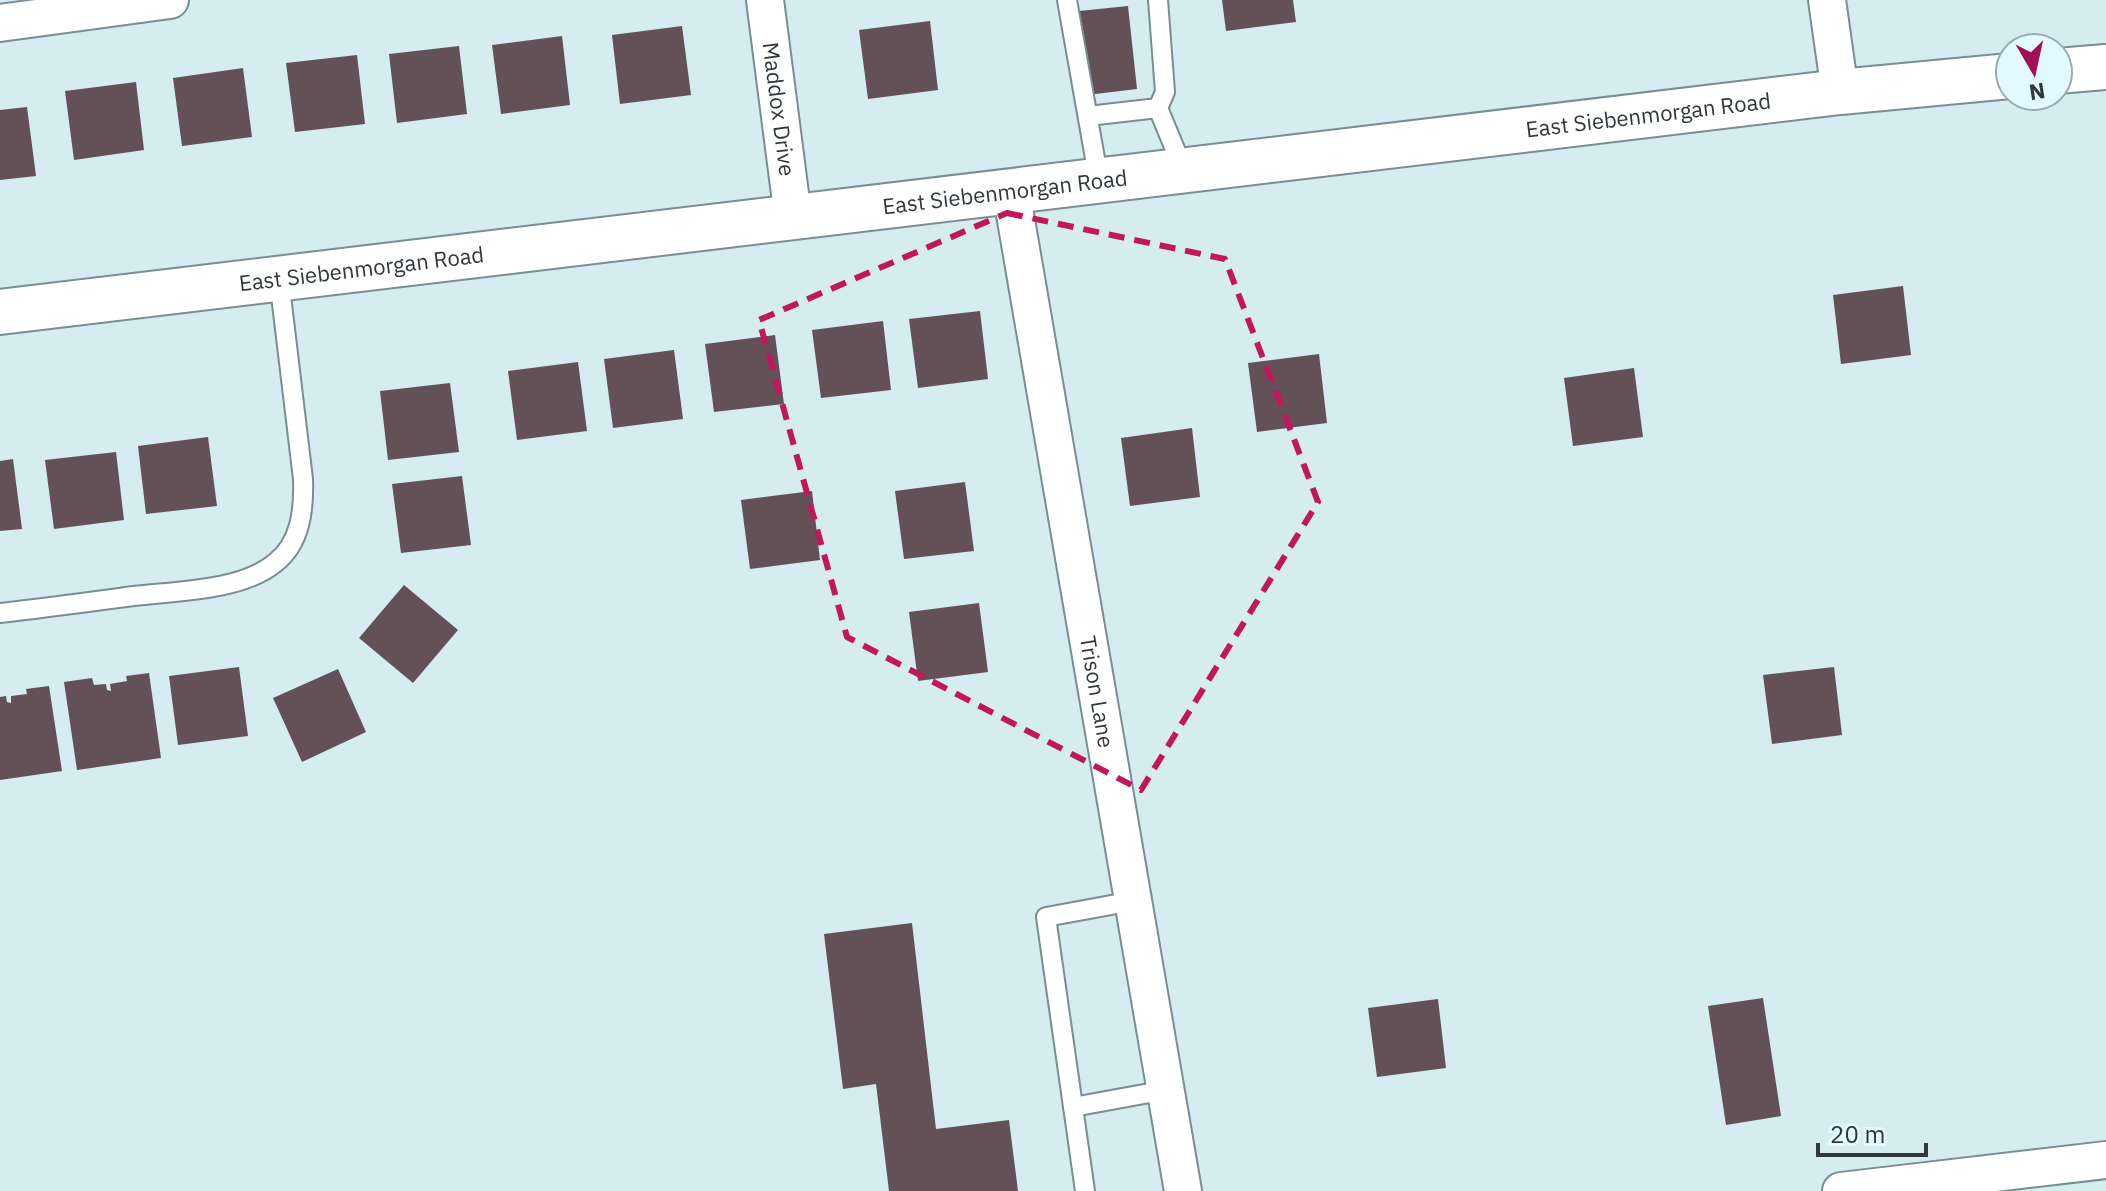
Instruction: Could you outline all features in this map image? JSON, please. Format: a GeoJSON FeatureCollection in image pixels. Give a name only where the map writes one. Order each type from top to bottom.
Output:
{"type":"FeatureCollection","features":[{"type":"Feature","properties":{"kind":"street"},"geometry":{"type":"LineString","coordinates":[[0,23],[170,0]]}},
{"type":"Feature","properties":{"kind":"street","name":"Maddox Drive"},"geometry":{"type":"LineString","coordinates":[[765,0],[793,217]]}},
{"type":"Feature","properties":{"kind":"street"},"geometry":{"type":"LineString","coordinates":[[1827,0],[1840,92]]}},
{"type":"Feature","properties":{"kind":"street"},"geometry":{"type":"LineString","coordinates":[[2074,70],[2106,67]]}},
{"type":"Feature","properties":{"kind":"street","name":"East Siebenmorgan Road"},"geometry":{"type":"LineString","coordinates":[[0,312],[1840,92],[1994,78]]}},
{"type":"Feature","properties":{"kind":"street","name":"Trison Lane"},"geometry":{"type":"LineString","coordinates":[[1011,191],[1183,1191]]}},
{"type":"Feature","properties":{"kind":"street"},"geometry":{"type":"LineString","coordinates":[[1841,1191],[2106,1160]]}},
{"type":"Feature","properties":{"kind":"lane"},"geometry":{"type":"LineString","coordinates":[[1067,0],[1099,181]]}},
{"type":"Feature","properties":{"kind":"lane"},"geometry":{"type":"LineString","coordinates":[[1158,0],[1165,92],[1158,108],[1184,171]]}},
{"type":"Feature","properties":{"kind":"lane"},"geometry":{"type":"LineString","coordinates":[[1088,116],[1158,108]]}},
{"type":"Feature","properties":{"kind":"lane"},"geometry":{"type":"LineString","coordinates":[[0,613],[240,581],[277,562],[298,528],[304,506],[279,279]]}},
{"type":"Feature","properties":{"kind":"lane"},"geometry":{"type":"LineString","coordinates":[[1085,1191],[1046,917],[1133,901]]}},
{"type":"Feature","properties":{"kind":"lane"},"geometry":{"type":"LineString","coordinates":[[1073,1107],[1166,1090]]}},
{"type":"Feature","properties":{"kind":"highlighted area"},"geometry":{"type":"Polygon","coordinates":[[[1007,213],[1225,259],[1318,502],[1141,790],[847,637],[759,320],[1007,213]]]}},
{"type":"Feature","properties":{"kind":"building"},"geometry":{"type":"Polygon","coordinates":[[[1222,0],[1293,0],[1296,22],[1226,31],[1222,0]]]}},
{"type":"Feature","properties":{"kind":"building"},"geometry":{"type":"Polygon","coordinates":[[[1128,6],[1137,89],[1087,95],[1079,11],[1128,6]]]}},
{"type":"Feature","properties":{"kind":"building"},"geometry":{"type":"Polygon","coordinates":[[[930,21],[938,90],[868,99],[859,30],[930,21]]]}},
{"type":"Feature","properties":{"kind":"building"},"geometry":{"type":"Polygon","coordinates":[[[682,26],[691,95],[620,104],[612,35],[682,26]]]}},
{"type":"Feature","properties":{"kind":"building"},"geometry":{"type":"Polygon","coordinates":[[[562,36],[570,105],[501,114],[492,45],[562,36]]]}},
{"type":"Feature","properties":{"kind":"building"},"geometry":{"type":"Polygon","coordinates":[[[459,46],[467,114],[397,123],[389,54],[459,46]]]}},
{"type":"Feature","properties":{"kind":"building"},"geometry":{"type":"Polygon","coordinates":[[[357,55],[365,124],[295,132],[286,63],[357,55]]]}},
{"type":"Feature","properties":{"kind":"building"},"geometry":{"type":"Polygon","coordinates":[[[243,68],[252,137],[182,146],[173,78],[243,68]]]}},
{"type":"Feature","properties":{"kind":"building"},"geometry":{"type":"Polygon","coordinates":[[[136,82],[144,150],[74,160],[65,91],[136,82]]]}},
{"type":"Feature","properties":{"kind":"building"},"geometry":{"type":"Polygon","coordinates":[[[27,107],[36,176],[0,180],[0,110],[27,107]]]}},
{"type":"Feature","properties":{"kind":"building"},"geometry":{"type":"Polygon","coordinates":[[[1903,286],[1911,355],[1841,364],[1833,295],[1903,286]]]}},
{"type":"Feature","properties":{"kind":"building"},"geometry":{"type":"Polygon","coordinates":[[[980,311],[988,379],[918,388],[909,319],[980,311]]]}},
{"type":"Feature","properties":{"kind":"building"},"geometry":{"type":"Polygon","coordinates":[[[883,321],[891,390],[821,398],[812,330],[883,321]]]}},
{"type":"Feature","properties":{"kind":"building"},"geometry":{"type":"Polygon","coordinates":[[[775,335],[784,404],[714,412],[705,344],[775,335]]]}},
{"type":"Feature","properties":{"kind":"building"},"geometry":{"type":"Polygon","coordinates":[[[674,350],[683,419],[613,428],[604,359],[674,350]]]}},
{"type":"Feature","properties":{"kind":"building"},"geometry":{"type":"Polygon","coordinates":[[[1319,354],[1327,423],[1257,432],[1248,363],[1319,354]]]}},
{"type":"Feature","properties":{"kind":"building"},"geometry":{"type":"Polygon","coordinates":[[[578,362],[587,431],[517,440],[508,371],[578,362]]]}},
{"type":"Feature","properties":{"kind":"building"},"geometry":{"type":"Polygon","coordinates":[[[1634,368],[1643,437],[1573,446],[1564,378],[1634,368]]]}},
{"type":"Feature","properties":{"kind":"building"},"geometry":{"type":"Polygon","coordinates":[[[450,383],[459,452],[388,460],[380,391],[450,383]]]}},
{"type":"Feature","properties":{"kind":"building"},"geometry":{"type":"Polygon","coordinates":[[[1192,428],[1200,497],[1130,506],[1121,438],[1192,428]]]}},
{"type":"Feature","properties":{"kind":"building"},"geometry":{"type":"Polygon","coordinates":[[[208,437],[217,506],[146,514],[138,446],[208,437]]]}},
{"type":"Feature","properties":{"kind":"building"},"geometry":{"type":"Polygon","coordinates":[[[116,452],[124,520],[54,529],[45,460],[116,452]]]}},
{"type":"Feature","properties":{"kind":"building"},"geometry":{"type":"Polygon","coordinates":[[[13,459],[22,529],[0,531],[0,461],[13,459]]]}},
{"type":"Feature","properties":{"kind":"building"},"geometry":{"type":"Polygon","coordinates":[[[462,476],[471,545],[401,553],[392,484],[462,476]]]}},
{"type":"Feature","properties":{"kind":"building"},"geometry":{"type":"Polygon","coordinates":[[[965,482],[974,551],[904,559],[895,491],[965,482]]]}},
{"type":"Feature","properties":{"kind":"building"},"geometry":{"type":"Polygon","coordinates":[[[812,491],[820,560],[750,569],[741,500],[812,491]]]}},
{"type":"Feature","properties":{"kind":"building"},"geometry":{"type":"Polygon","coordinates":[[[404,585],[458,630],[413,683],[359,638],[404,585]]]}},
{"type":"Feature","properties":{"kind":"building"},"geometry":{"type":"Polygon","coordinates":[[[979,603],[988,672],[918,681],[909,612],[979,603]]]}},
{"type":"Feature","properties":{"kind":"building"},"geometry":{"type":"Polygon","coordinates":[[[239,667],[248,736],[178,745],[169,676],[239,667]]]}},
{"type":"Feature","properties":{"kind":"building"},"geometry":{"type":"Polygon","coordinates":[[[1834,667],[1842,735],[1772,744],[1763,675],[1834,667]]]}},
{"type":"Feature","properties":{"kind":"building"},"geometry":{"type":"Polygon","coordinates":[[[338,669],[366,732],[302,762],[273,698],[338,669]]]}},
{"type":"Feature","properties":{"kind":"building"},"geometry":{"type":"Polygon","coordinates":[[[149,673],[161,758],[77,770],[64,682],[92,678],[94,685],[106,684],[107,690],[111,691],[110,684],[127,681],[126,676],[149,673]]]}},
{"type":"Feature","properties":{"kind":"building"},"geometry":{"type":"Polygon","coordinates":[[[49,686],[62,771],[0,780],[0,697],[6,696],[7,702],[11,703],[11,696],[27,694],[26,689],[49,686]]]}},
{"type":"Feature","properties":{"kind":"building"},"geometry":{"type":"Polygon","coordinates":[[[912,923],[936,1129],[1009,1120],[1018,1191],[889,1191],[876,1084],[843,1089],[824,934],[912,923]]]}},
{"type":"Feature","properties":{"kind":"building"},"geometry":{"type":"Polygon","coordinates":[[[1763,998],[1781,1116],[1726,1125],[1708,1006],[1763,998]]]}},
{"type":"Feature","properties":{"kind":"building"},"geometry":{"type":"Polygon","coordinates":[[[1438,999],[1446,1068],[1377,1077],[1368,1008],[1438,999]]]}}]}
